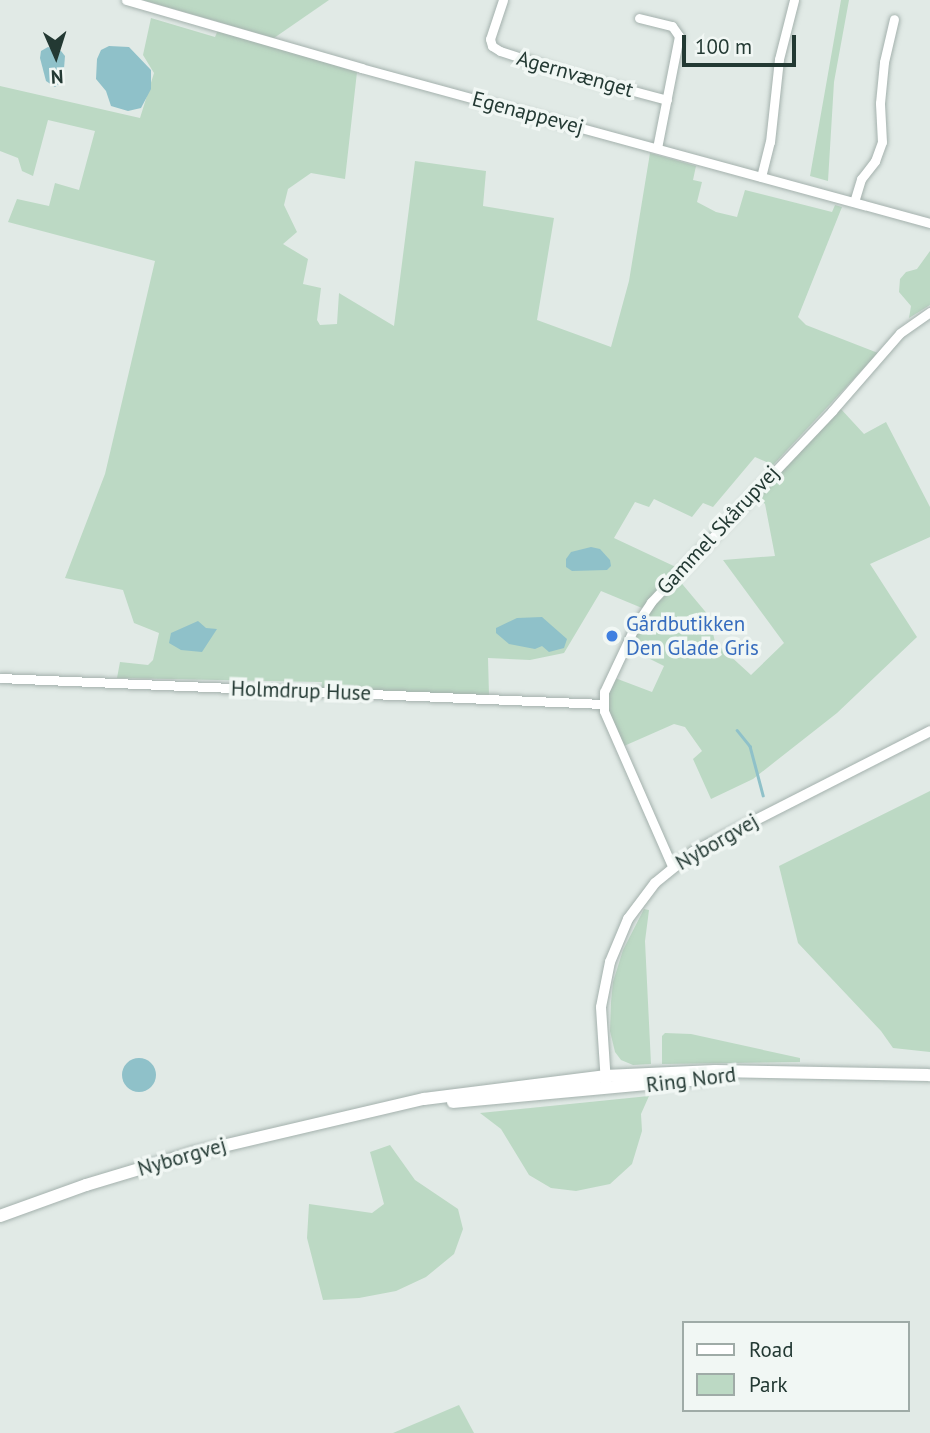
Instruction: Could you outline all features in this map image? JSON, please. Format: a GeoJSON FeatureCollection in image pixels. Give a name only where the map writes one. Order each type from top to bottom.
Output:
{"type":"FeatureCollection","features":[{"type":"Feature","properties":{"kind":"main road","name":"Ring Nord"},"geometry":{"type":"LineString","coordinates":[[606,1083],[776,1071],[930,1074]]}},
{"type":"Feature","properties":{"kind":"main road","name":"Nyborgvej"},"geometry":{"type":"LineString","coordinates":[[0,1216],[86,1185],[193,1153],[368,1112],[606,1083]]}},
{"type":"Feature","properties":{"kind":"street","name":"Egenappevej"},"geometry":{"type":"LineString","coordinates":[[127,0],[361,68],[930,223]]}},
{"type":"Feature","properties":{"kind":"street","name":"Agernvænget"},"geometry":{"type":"LineString","coordinates":[[503,0],[490,38],[492,46],[500,51],[577,76],[667,100]]}},
{"type":"Feature","properties":{"kind":"street"},"geometry":{"type":"LineString","coordinates":[[761,177],[770,142],[779,59],[794,0]]}},
{"type":"Feature","properties":{"kind":"street"},"geometry":{"type":"LineString","coordinates":[[639,18],[672,26],[679,36],[657,148]]}},
{"type":"Feature","properties":{"kind":"street"},"geometry":{"type":"LineString","coordinates":[[854,202],[861,179],[875,162],[882,142],[880,103],[894,19]]}},
{"type":"Feature","properties":{"kind":"street","name":"Gammel Skårupvej"},"geometry":{"type":"LineString","coordinates":[[602,704],[604,692],[635,626],[652,602],[832,411],[900,333],[930,312]]}},
{"type":"Feature","properties":{"kind":"street","name":"Holmdrup Huse"},"geometry":{"type":"LineString","coordinates":[[0,678],[602,704]]}},
{"type":"Feature","properties":{"kind":"street"},"geometry":{"type":"LineString","coordinates":[[602,704],[672,866]]}},
{"type":"Feature","properties":{"kind":"street","name":"Nyborgvej"},"geometry":{"type":"LineString","coordinates":[[606,1083],[601,1007],[610,962],[628,919],[640,900],[672,866],[715,839],[930,731]]}},
{"type":"Feature","properties":{"kind":"green space"},"geometry":{"type":"Polygon","coordinates":[[[143,0],[329,0],[274,38],[143,0]]]}},
{"type":"Feature","properties":{"kind":"green space"},"geometry":{"type":"Polygon","coordinates":[[[841,0],[849,0],[834,82],[828,181],[810,176],[841,0]]]}},
{"type":"Feature","properties":{"kind":"green space"},"geometry":{"type":"Polygon","coordinates":[[[151,18],[215,37],[218,30],[357,72],[345,179],[311,173],[288,189],[284,205],[297,232],[283,244],[308,259],[303,284],[321,288],[317,320],[320,325],[337,324],[339,293],[394,326],[415,161],[486,171],[483,206],[554,218],[537,320],[611,347],[629,281],[650,153],[696,166],[693,180],[702,182],[697,202],[716,212],[737,217],[745,190],[832,212],[835,205],[842,207],[798,317],[806,325],[878,353],[773,465],[755,457],[713,507],[703,503],[692,517],[654,499],[649,507],[635,502],[614,538],[678,568],[642,608],[601,591],[564,653],[530,660],[488,658],[489,695],[321,689],[322,682],[117,678],[120,662],[148,665],[153,660],[159,633],[134,623],[123,590],[65,578],[105,474],[155,261],[8,222],[17,199],[49,206],[55,183],[79,190],[95,131],[48,120],[33,176],[22,171],[18,158],[0,151],[0,86],[140,118],[154,73],[143,55],[151,18]]]}},
{"type":"Feature","properties":{"kind":"green space"},"geometry":{"type":"Polygon","coordinates":[[[930,251],[930,305],[909,318],[911,306],[899,292],[900,279],[906,272],[917,269],[930,251]]]}},
{"type":"Feature","properties":{"kind":"green space"},"geometry":{"type":"Polygon","coordinates":[[[840,408],[864,434],[886,422],[930,507],[930,537],[870,564],[917,637],[837,713],[753,779],[711,799],[693,759],[702,751],[685,727],[674,724],[624,746],[605,707],[607,695],[615,678],[652,692],[664,666],[630,649],[635,634],[652,607],[678,579],[709,616],[715,642],[751,675],[784,643],[723,560],[775,556],[765,504],[758,497],[801,445],[840,408]]]}},
{"type":"Feature","properties":{"kind":"green space"},"geometry":{"type":"Polygon","coordinates":[[[930,791],[930,1052],[893,1048],[881,1031],[798,943],[779,866],[930,791]]]}},
{"type":"Feature","properties":{"kind":"green space"},"geometry":{"type":"Polygon","coordinates":[[[644,909],[649,910],[645,941],[651,1064],[633,1065],[621,1060],[615,1052],[610,1031],[611,1002],[613,982],[623,950],[644,909]]]}},
{"type":"Feature","properties":{"kind":"green space"},"geometry":{"type":"Polygon","coordinates":[[[665,1033],[691,1034],[800,1058],[800,1062],[662,1064],[662,1036],[665,1033]]]}},
{"type":"Feature","properties":{"kind":"green space"},"geometry":{"type":"Polygon","coordinates":[[[649,1096],[641,1114],[642,1131],[632,1164],[610,1184],[576,1191],[551,1188],[529,1175],[501,1129],[480,1113],[649,1096]]]}},
{"type":"Feature","properties":{"kind":"green space"},"geometry":{"type":"Polygon","coordinates":[[[390,1145],[415,1180],[458,1209],[463,1229],[454,1254],[426,1277],[396,1291],[359,1298],[323,1300],[307,1238],[309,1204],[372,1213],[384,1204],[370,1152],[390,1145]]]}},
{"type":"Feature","properties":{"kind":"green space"},"geometry":{"type":"Polygon","coordinates":[[[459,1405],[474,1433],[393,1433],[459,1405]]]}},
{"type":"Feature","properties":{"kind":"water"},"geometry":{"type":"Polygon","coordinates":[[[109,46],[129,47],[151,70],[151,89],[141,108],[128,111],[111,106],[106,91],[96,79],[97,59],[101,50],[109,46]]]}},
{"type":"Feature","properties":{"kind":"water"},"geometry":{"type":"Polygon","coordinates":[[[48,47],[61,51],[65,56],[63,81],[55,87],[46,81],[40,58],[41,51],[48,47]]]}},
{"type":"Feature","properties":{"kind":"water"},"geometry":{"type":"Polygon","coordinates":[[[591,547],[600,549],[610,560],[611,566],[607,570],[572,571],[566,567],[566,559],[571,552],[591,547]]]}},
{"type":"Feature","properties":{"kind":"water"},"geometry":{"type":"Polygon","coordinates":[[[542,617],[567,639],[564,648],[549,652],[542,646],[535,649],[509,644],[496,633],[496,628],[517,618],[542,617]]]}},
{"type":"Feature","properties":{"kind":"water"},"geometry":{"type":"Polygon","coordinates":[[[198,621],[206,628],[217,629],[202,652],[181,650],[169,643],[171,633],[198,621]]]}},
{"type":"Feature","properties":{"kind":"water"},"geometry":{"type":"Polygon","coordinates":[[[139,1058],[151,1063],[156,1075],[151,1087],[139,1092],[127,1087],[122,1075],[127,1063],[139,1058]]]}},
{"type":"Feature","properties":{"kind":"waterway"},"geometry":{"type":"LineString","coordinates":[[737,730],[750,746],[763,795]]}},
{"type":"Feature","properties":{"kind":"place","name":"Gårdbutikken Den Glade Gris"},"geometry":{"type":"Point","coordinates":[612,636]}}]}
